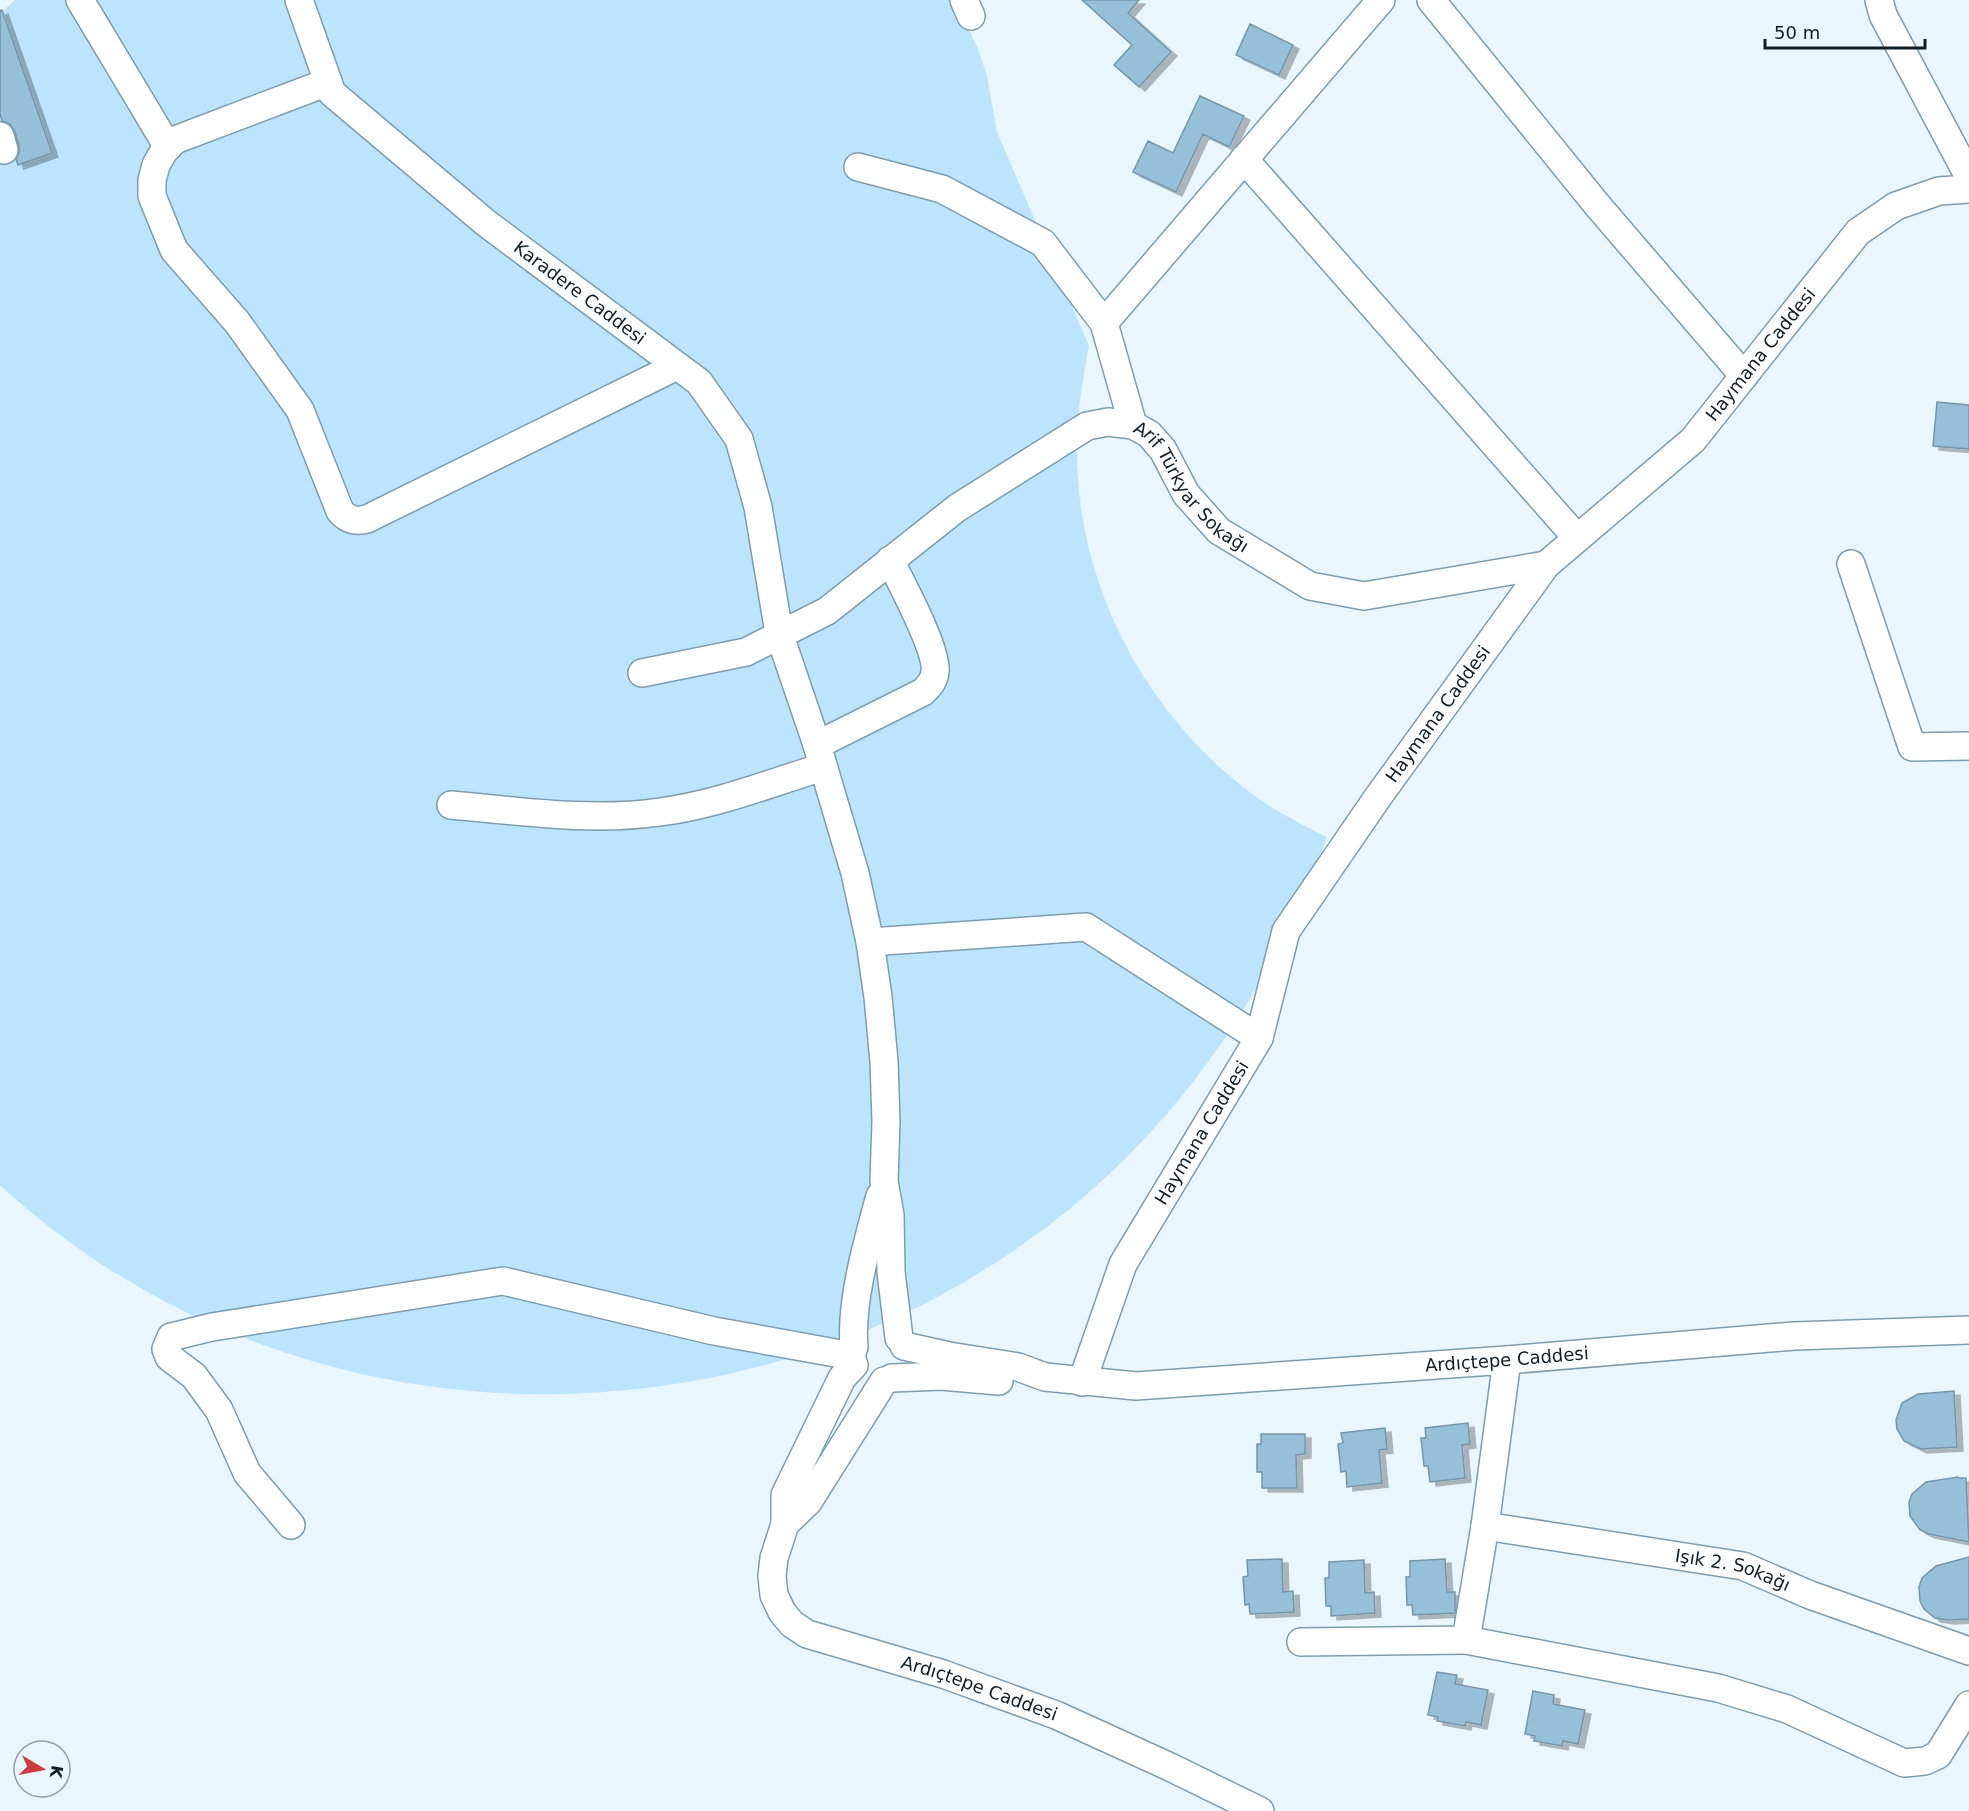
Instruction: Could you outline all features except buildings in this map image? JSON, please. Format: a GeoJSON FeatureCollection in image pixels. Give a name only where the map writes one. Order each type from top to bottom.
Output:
{"type":"FeatureCollection","features":[{"type":"Feature","properties":{"kind":"street"},"geometry":{"type":"LineString","coordinates":[[80,0],[168,147]]}},
{"type":"Feature","properties":{"kind":"street","name":"Karadere Caddesi"},"geometry":{"type":"LineString","coordinates":[[299,0],[332,93],[486,223],[699,382],[739,439],[758,507],[779,633],[820,756],[855,873],[870,942],[884,1061],[886,1122],[884,1180]]}},
{"type":"Feature","properties":{"kind":"street"},"geometry":{"type":"LineString","coordinates":[[1104,323],[1381,0]]}},
{"type":"Feature","properties":{"kind":"street"},"geometry":{"type":"LineString","coordinates":[[1431,0],[1598,207],[1744,376]]}},
{"type":"Feature","properties":{"kind":"street"},"geometry":{"type":"LineString","coordinates":[[1879,0],[1882,15],[1969,177]]}},
{"type":"Feature","properties":{"kind":"street"},"geometry":{"type":"LineString","coordinates":[[328,82],[175,140],[156,165],[152,180],[152,196],[174,250],[237,322],[300,410],[340,511],[349,519],[355,521],[367,519],[677,366]]}},
{"type":"Feature","properties":{"kind":"street"},"geometry":{"type":"LineString","coordinates":[[1244,159],[1577,538]]}},
{"type":"Feature","properties":{"kind":"street"},"geometry":{"type":"LineString","coordinates":[[858,166],[942,189],[1043,243],[1104,323],[1133,425]]}},
{"type":"Feature","properties":{"kind":"street","name":"Haymana Caddesi"},"geometry":{"type":"LineString","coordinates":[[1082,1382],[1123,1264],[1259,1038],[1286,931],[1378,797],[1546,565],[1693,440],[1858,232],[1896,206],[1939,191],[1969,189]]}},
{"type":"Feature","properties":{"kind":"street","name":"Arif Türkyar Sokağı"},"geometry":{"type":"LineString","coordinates":[[642,673],[746,651],[827,611],[957,508],[1087,426],[1108,422],[1133,425],[1149,434],[1163,450],[1186,494],[1219,531],[1310,586],[1364,596],[1546,565]]}},
{"type":"Feature","properties":{"kind":"street"},"geometry":{"type":"LineString","coordinates":[[451,805],[596,817],[661,812],[693,806],[820,756],[923,692],[932,681],[935,664],[927,640],[890,560]]}},
{"type":"Feature","properties":{"kind":"street"},"geometry":{"type":"LineString","coordinates":[[1851,564],[1912,747],[1969,746]]}},
{"type":"Feature","properties":{"kind":"street"},"geometry":{"type":"LineString","coordinates":[[870,942],[1086,927],[1259,1038]]}},
{"type":"Feature","properties":{"kind":"street"},"geometry":{"type":"LineString","coordinates":[[884,1180],[890,1215],[892,1283],[905,1355],[904,1364],[899,1372],[888,1380],[874,1382],[859,1373],[853,1356],[853,1333],[855,1307],[884,1180]]}},
{"type":"Feature","properties":{"kind":"street"},"geometry":{"type":"LineString","coordinates":[[291,1526],[247,1473],[219,1410],[194,1376],[169,1357],[166,1345],[171,1337],[212,1327],[503,1281],[714,1331],[853,1356]]}},
{"type":"Feature","properties":{"kind":"street"},"geometry":{"type":"LineString","coordinates":[[853,1356],[858,1339],[874,1329],[892,1332],[901,1342]]}},
{"type":"Feature","properties":{"kind":"street","name":"Ardıçtepe Caddesi"},"geometry":{"type":"LineString","coordinates":[[901,1342],[1018,1367],[1045,1377],[1136,1386],[1507,1360],[1794,1336],[1969,1330]]}},
{"type":"Feature","properties":{"kind":"street","name":"Ardıçtepe Caddesi"},"geometry":{"type":"LineString","coordinates":[[853,1356],[785,1495],[785,1524],[774,1558],[772,1576],[774,1595],[782,1612],[792,1624],[807,1634],[943,1674],[1056,1715],[1260,1811]]}},
{"type":"Feature","properties":{"kind":"street"},"geometry":{"type":"LineString","coordinates":[[1466,1640],[1485,1526],[1507,1360]]}},
{"type":"Feature","properties":{"kind":"street","name":"Ardıçtepe Caddesi"},"geometry":{"type":"LineString","coordinates":[[785,1524],[808,1502],[888,1380],[941,1376],[1012,1383],[1045,1377]]}},
{"type":"Feature","properties":{"kind":"street","name":"Işık 2. Sokağı"},"geometry":{"type":"LineString","coordinates":[[1485,1526],[1743,1566],[1810,1595],[1969,1651]]}},
{"type":"Feature","properties":{"kind":"street"},"geometry":{"type":"LineString","coordinates":[[1301,1642],[1466,1640],[1718,1688],[1758,1699],[1815,1720],[1904,1762],[1925,1761],[1938,1755],[1969,1705]]}},
{"type":"Feature","properties":{"kind":"shaded area"},"geometry":{"type":"Polygon","coordinates":[[[15,0],[955,0],[978,49],[987,76],[997,132],[1089,346],[1077,427],[1077,454],[1081,505],[1090,555],[1106,603],[1127,648],[1153,691],[1184,731],[1220,767],[1259,799],[1327,837],[1286,932],[1237,1020],[1178,1101],[1107,1176],[984,1270],[848,1338],[704,1379],[555,1394],[405,1383],[260,1344],[124,1278],[0,1185],[0,14],[15,0]]]}}]}
